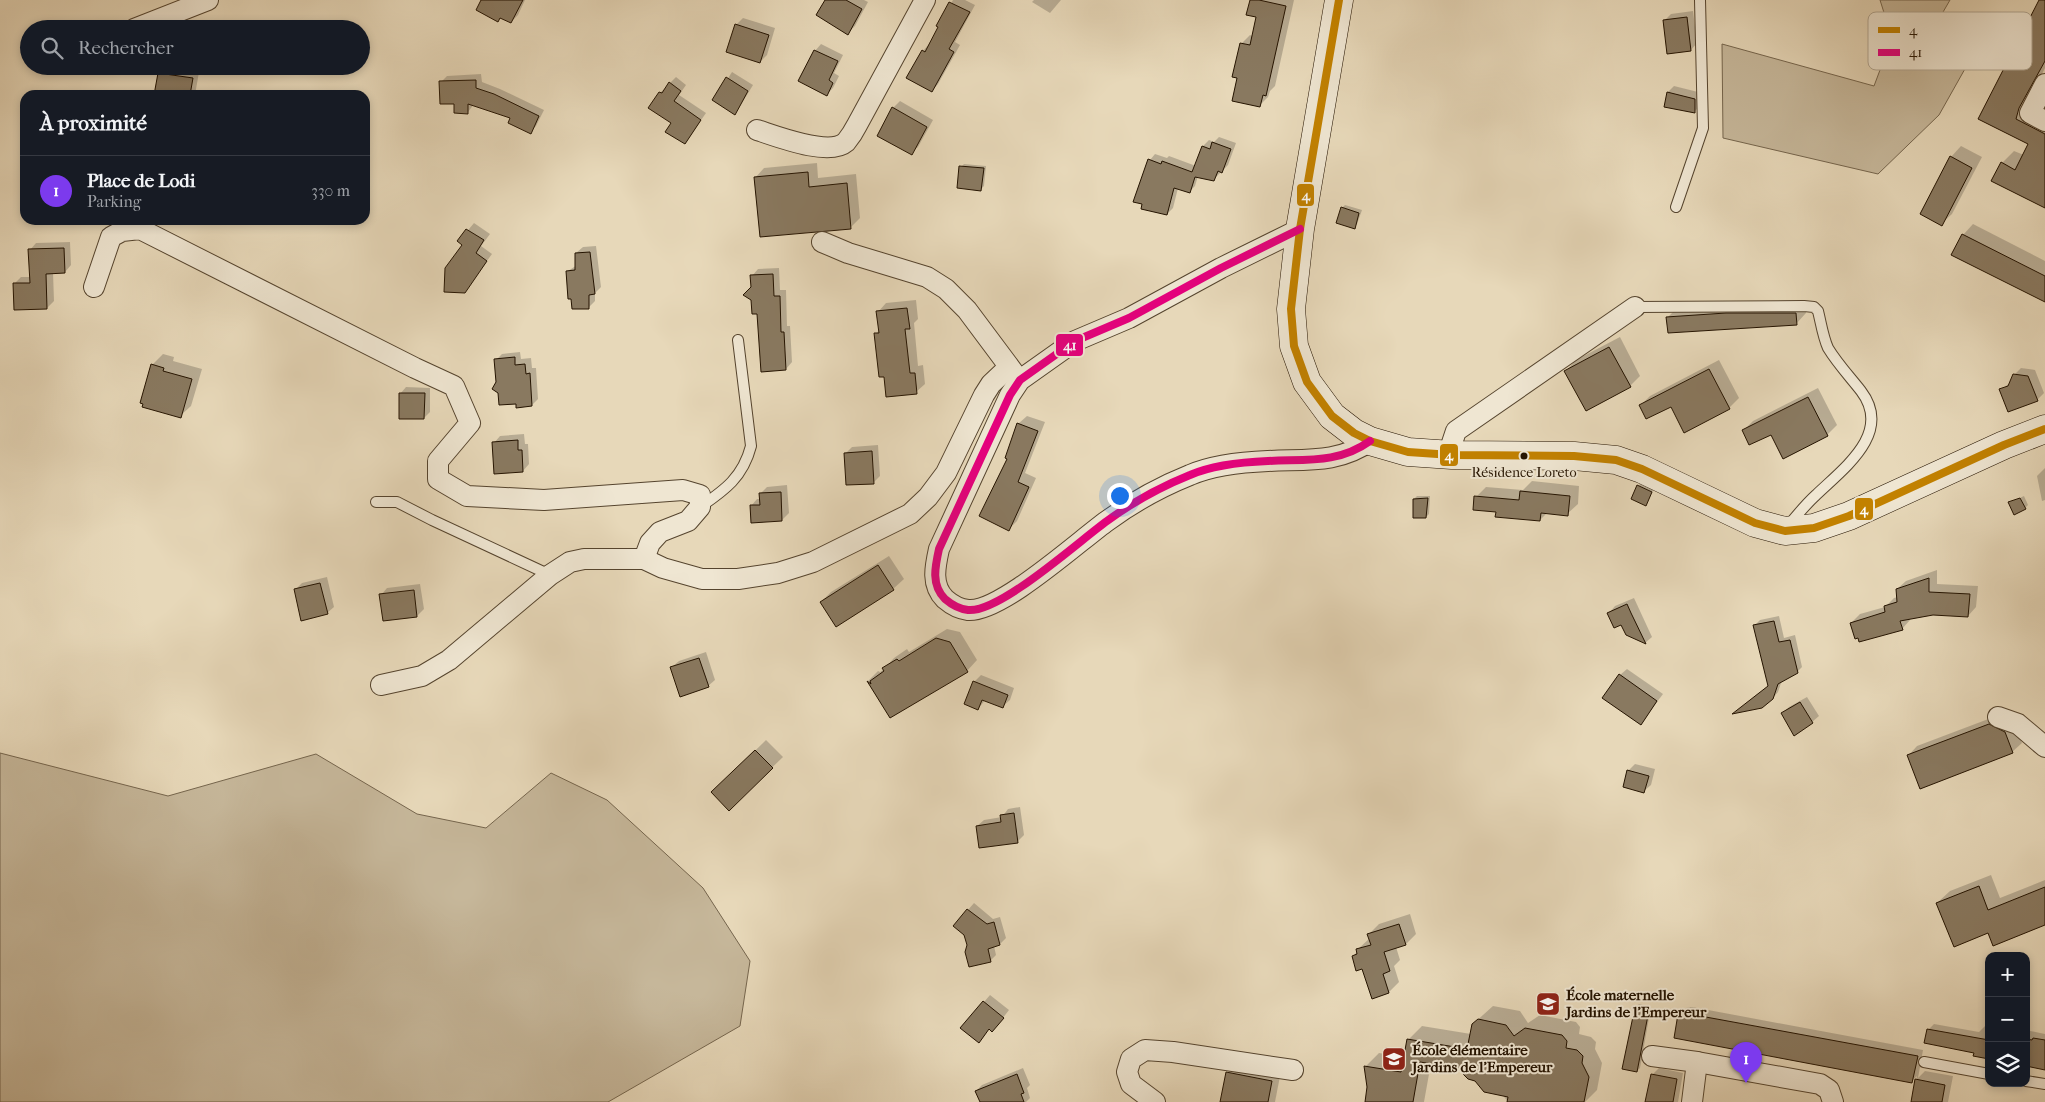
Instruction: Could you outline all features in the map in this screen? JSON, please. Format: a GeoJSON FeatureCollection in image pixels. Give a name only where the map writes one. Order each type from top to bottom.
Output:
{"type":"FeatureCollection","features":[{"type":"Feature","properties":{"kind":"street"},"geometry":{"type":"LineString","coordinates":[[157,20],[208,0]]}},
{"type":"Feature","properties":{"kind":"street"},"geometry":{"type":"LineString","coordinates":[[757,130],[812,146],[835,146],[845,143],[857,126],[925,0]]}},
{"type":"Feature","properties":{"kind":"street"},"geometry":{"type":"LineString","coordinates":[[1339,0],[1300,229],[1291,309],[1294,346],[1307,382],[1332,416],[1354,433],[1370,441],[1408,452],[1452,455],[1574,456],[1616,460],[1642,469],[1755,523],[1785,531],[1814,528],[1848,516],[2004,445],[2045,429]]}},
{"type":"Feature","properties":{"kind":"street"},"geometry":{"type":"LineString","coordinates":[[2045,84],[2030,113],[2045,120]]}},
{"type":"Feature","properties":{"kind":"street"},"geometry":{"type":"LineString","coordinates":[[94,287],[111,237],[122,231],[140,229],[454,386],[470,423],[438,461],[438,479],[467,496],[544,500],[683,490],[700,495],[700,507],[688,521],[660,532],[650,543],[644,559]]}},
{"type":"Feature","properties":{"kind":"street"},"geometry":{"type":"LineString","coordinates":[[381,686],[422,676],[449,660],[550,575],[570,562],[584,559],[644,559],[663,568],[702,579],[738,579],[778,573],[813,562],[896,521],[910,514],[928,497],[946,473],[991,384],[1015,374],[1075,341],[1129,318],[1221,268],[1300,229]]}},
{"type":"Feature","properties":{"kind":"street"},"geometry":{"type":"LineString","coordinates":[[822,242],[848,253],[927,277],[946,289],[967,310],[1015,374]]}},
{"type":"Feature","properties":{"kind":"street"},"geometry":{"type":"LineString","coordinates":[[1452,455],[1451,446],[1456,431],[1635,307]]}},
{"type":"Feature","properties":{"kind":"street"},"geometry":{"type":"LineString","coordinates":[[1015,374],[1010,395],[939,550],[934,568],[936,583],[941,595],[953,606],[970,611],[995,604],[1028,582],[1107,521],[1146,495],[1192,474],[1222,466],[1266,461],[1338,458],[1361,448],[1370,441]]}},
{"type":"Feature","properties":{"kind":"street"},"geometry":{"type":"LineString","coordinates":[[1998,717],[2018,724],[2045,747]]}},
{"type":"Feature","properties":{"kind":"street"},"geometry":{"type":"LineString","coordinates":[[1155,1102],[1131,1084],[1127,1072],[1131,1060],[1145,1050],[1173,1052],[1293,1070]]}},
{"type":"Feature","properties":{"kind":"street"},"geometry":{"type":"LineString","coordinates":[[1652,1056],[1820,1084],[1829,1090],[1833,1102]]}},
{"type":"Feature","properties":{"kind":"street"},"geometry":{"type":"LineString","coordinates":[[1692,1102],[1696,1062]]}},
{"type":"Feature","properties":{"kind":"lane"},"geometry":{"type":"LineString","coordinates":[[1676,207],[1703,128],[1700,0]]}},
{"type":"Feature","properties":{"kind":"lane"},"geometry":{"type":"LineString","coordinates":[[1635,307],[1804,306],[1814,307],[1818,311],[1828,347],[1870,405],[1872,417],[1870,429],[1861,448],[1848,466],[1810,501],[1785,531]]}},
{"type":"Feature","properties":{"kind":"lane"},"geometry":{"type":"LineString","coordinates":[[700,507],[725,490],[736,478],[747,462],[751,446],[738,340]]}},
{"type":"Feature","properties":{"kind":"lane"},"geometry":{"type":"LineString","coordinates":[[376,502],[397,502],[550,575]]}},
{"type":"Feature","properties":{"kind":"lane"},"geometry":{"type":"LineString","coordinates":[[1924,1062],[1985,1073]]}},
{"type":"Feature","properties":{"kind":"lane"},"geometry":{"type":"LineString","coordinates":[[2030,1082],[2045,1084]]}},
{"type":"Feature","properties":{"kind":"shaded area"},"geometry":{"type":"Polygon","coordinates":[[[1880,0],[1950,0],[1943,12],[1884,12],[1880,0]]]}},
{"type":"Feature","properties":{"kind":"shaded area"},"geometry":{"type":"Polygon","coordinates":[[[1722,44],[1874,86],[1880,70],[1964,70],[1939,115],[1878,174],[1723,138],[1722,44]]]}},
{"type":"Feature","properties":{"kind":"shaded area"},"geometry":{"type":"Polygon","coordinates":[[[0,753],[168,796],[316,754],[417,814],[486,828],[551,773],[607,800],[703,888],[750,961],[740,1026],[608,1102],[0,1102],[0,753]]]}},
{"type":"Feature","properties":{"kind":"building"},"geometry":{"type":"Polygon","coordinates":[[[481,0],[523,0],[511,23],[500,18],[498,22],[476,10],[481,0]]]}},
{"type":"Feature","properties":{"kind":"building"},"geometry":{"type":"Polygon","coordinates":[[[825,0],[846,0],[862,9],[848,35],[816,15],[825,0]]]}},
{"type":"Feature","properties":{"kind":"building"},"geometry":{"type":"Polygon","coordinates":[[[1250,0],[1286,6],[1266,96],[1263,95],[1260,107],[1232,101],[1237,78],[1232,77],[1240,43],[1250,45],[1256,17],[1246,15],[1250,0]]]}},
{"type":"Feature","properties":{"kind":"building"},"geometry":{"type":"Polygon","coordinates":[[[2039,0],[2045,0],[2045,61],[2019,108],[2016,119],[2045,134],[2045,208],[1991,181],[2001,162],[2015,170],[2028,144],[1978,119],[2003,70],[2032,70],[2032,14],[2039,0]]]}},
{"type":"Feature","properties":{"kind":"building"},"geometry":{"type":"Polygon","coordinates":[[[949,2],[970,12],[949,49],[954,52],[932,92],[906,78],[922,50],[925,52],[949,2]]]}},
{"type":"Feature","properties":{"kind":"building"},"geometry":{"type":"Polygon","coordinates":[[[1687,17],[1691,51],[1667,54],[1663,20],[1687,17]]]}},
{"type":"Feature","properties":{"kind":"building"},"geometry":{"type":"Polygon","coordinates":[[[735,24],[769,35],[760,63],[726,52],[735,24]]]}},
{"type":"Feature","properties":{"kind":"building"},"geometry":{"type":"Polygon","coordinates":[[[814,50],[838,61],[829,80],[833,83],[827,96],[798,81],[814,50]]]}},
{"type":"Feature","properties":{"kind":"building"},"geometry":{"type":"Polygon","coordinates":[[[158,75],[193,78],[191,90],[155,90],[158,75]]]}},
{"type":"Feature","properties":{"kind":"building"},"geometry":{"type":"Polygon","coordinates":[[[726,77],[748,91],[735,115],[712,100],[726,77]]]}},
{"type":"Feature","properties":{"kind":"building"},"geometry":{"type":"Polygon","coordinates":[[[476,80],[476,88],[494,94],[539,116],[531,134],[508,123],[510,118],[468,104],[468,114],[454,113],[454,104],[440,104],[439,81],[476,80]]]}},
{"type":"Feature","properties":{"kind":"building"},"geometry":{"type":"Polygon","coordinates":[[[669,82],[681,91],[674,101],[701,120],[685,144],[665,132],[671,123],[648,108],[669,82]]]}},
{"type":"Feature","properties":{"kind":"building"},"geometry":{"type":"Polygon","coordinates":[[[1667,92],[1695,99],[1695,113],[1664,107],[1667,92]]]}},
{"type":"Feature","properties":{"kind":"building"},"geometry":{"type":"Polygon","coordinates":[[[892,107],[927,127],[912,155],[877,136],[892,107]]]}},
{"type":"Feature","properties":{"kind":"building"},"geometry":{"type":"Polygon","coordinates":[[[1212,142],[1231,149],[1222,173],[1218,171],[1214,181],[1195,177],[1190,193],[1174,188],[1167,215],[1141,209],[1142,204],[1133,202],[1148,159],[1161,164],[1162,161],[1192,172],[1202,146],[1210,149],[1212,142]]]}},
{"type":"Feature","properties":{"kind":"building"},"geometry":{"type":"Polygon","coordinates":[[[1950,156],[1972,168],[1942,226],[1920,214],[1950,156]]]}},
{"type":"Feature","properties":{"kind":"building"},"geometry":{"type":"Polygon","coordinates":[[[959,166],[984,168],[981,191],[957,188],[959,166]]]}},
{"type":"Feature","properties":{"kind":"building"},"geometry":{"type":"Polygon","coordinates":[[[808,172],[809,187],[847,183],[851,229],[760,237],[754,177],[808,172]]]}},
{"type":"Feature","properties":{"kind":"building"},"geometry":{"type":"Polygon","coordinates":[[[1341,207],[1359,213],[1355,229],[1336,223],[1341,207]]]}},
{"type":"Feature","properties":{"kind":"building"},"geometry":{"type":"Polygon","coordinates":[[[466,229],[484,240],[476,253],[487,261],[465,293],[444,292],[445,268],[462,245],[457,241],[466,229]]]}},
{"type":"Feature","properties":{"kind":"building"},"geometry":{"type":"Polygon","coordinates":[[[1962,234],[2045,276],[2045,302],[1951,255],[1962,234]]]}},
{"type":"Feature","properties":{"kind":"building"},"geometry":{"type":"Polygon","coordinates":[[[64,248],[65,273],[46,274],[47,309],[14,310],[13,283],[30,283],[28,249],[64,248]]]}},
{"type":"Feature","properties":{"kind":"building"},"geometry":{"type":"Polygon","coordinates":[[[590,252],[595,294],[589,295],[589,309],[572,309],[571,299],[568,299],[566,271],[575,270],[575,253],[590,252]]]}},
{"type":"Feature","properties":{"kind":"building"},"geometry":{"type":"Polygon","coordinates":[[[773,274],[774,296],[780,296],[781,332],[784,332],[786,370],[761,372],[757,314],[752,314],[751,300],[743,295],[751,287],[750,275],[773,274]]]}},
{"type":"Feature","properties":{"kind":"building"},"geometry":{"type":"Polygon","coordinates":[[[907,308],[910,329],[905,329],[910,373],[915,373],[917,394],[886,397],[884,377],[879,377],[874,333],[879,333],[876,311],[907,308]]]}},
{"type":"Feature","properties":{"kind":"building"},"geometry":{"type":"Polygon","coordinates":[[[1726,313],[1796,313],[1797,325],[1668,333],[1666,317],[1726,313]]]}},
{"type":"Feature","properties":{"kind":"building"},"geometry":{"type":"Polygon","coordinates":[[[1609,347],[1631,387],[1586,411],[1564,371],[1609,347]]]}},
{"type":"Feature","properties":{"kind":"building"},"geometry":{"type":"Polygon","coordinates":[[[515,357],[515,365],[525,364],[526,374],[530,373],[532,406],[516,408],[516,404],[499,405],[498,393],[492,389],[496,382],[494,359],[515,357]]]}},
{"type":"Feature","properties":{"kind":"building"},"geometry":{"type":"Polygon","coordinates":[[[151,364],[164,368],[163,371],[192,379],[181,418],[142,407],[143,404],[140,403],[151,364]]]}},
{"type":"Feature","properties":{"kind":"building"},"geometry":{"type":"Polygon","coordinates":[[[1709,369],[1730,409],[1684,433],[1671,407],[1646,419],[1639,405],[1709,369]]]}},
{"type":"Feature","properties":{"kind":"building"},"geometry":{"type":"Polygon","coordinates":[[[2013,374],[2028,376],[2038,401],[2008,412],[1999,389],[2008,386],[2013,374]]]}},
{"type":"Feature","properties":{"kind":"building"},"geometry":{"type":"Polygon","coordinates":[[[399,393],[425,393],[424,419],[399,419],[399,393]]]}},
{"type":"Feature","properties":{"kind":"building"},"geometry":{"type":"Polygon","coordinates":[[[1808,397],[1828,436],[1783,459],[1771,435],[1749,445],[1742,430],[1808,397]]]}},
{"type":"Feature","properties":{"kind":"building"},"geometry":{"type":"Polygon","coordinates":[[[1017,423],[1038,431],[1018,482],[1029,487],[1009,531],[979,516],[1007,459],[1005,458],[1017,423]]]}},
{"type":"Feature","properties":{"kind":"building"},"geometry":{"type":"Polygon","coordinates":[[[518,440],[518,450],[522,450],[523,472],[494,474],[492,442],[518,440]]]}},
{"type":"Feature","properties":{"kind":"building"},"geometry":{"type":"Polygon","coordinates":[[[872,451],[874,484],[846,485],[844,453],[872,451]]]}},
{"type":"Feature","properties":{"kind":"building"},"geometry":{"type":"Polygon","coordinates":[[[1637,485],[1652,492],[1646,506],[1631,499],[1637,485]]]}},
{"type":"Feature","properties":{"kind":"building"},"geometry":{"type":"Polygon","coordinates":[[[1520,491],[1570,496],[1568,516],[1541,513],[1540,521],[1495,517],[1496,512],[1473,510],[1474,496],[1519,500],[1520,491]]]}},
{"type":"Feature","properties":{"kind":"building"},"geometry":{"type":"Polygon","coordinates":[[[781,492],[782,521],[751,523],[750,505],[760,505],[759,493],[781,492]]]}},
{"type":"Feature","properties":{"kind":"building"},"geometry":{"type":"Polygon","coordinates":[[[1428,498],[1426,518],[1413,518],[1413,499],[1428,498]]]}},
{"type":"Feature","properties":{"kind":"building"},"geometry":{"type":"Polygon","coordinates":[[[2020,498],[2026,509],[2014,515],[2008,502],[2020,498]]]}},
{"type":"Feature","properties":{"kind":"building"},"geometry":{"type":"Polygon","coordinates":[[[878,565],[894,590],[836,627],[820,602],[878,565]]]}},
{"type":"Feature","properties":{"kind":"building"},"geometry":{"type":"Polygon","coordinates":[[[1929,578],[1929,592],[1970,594],[1968,617],[1933,615],[1900,621],[1903,630],[1859,642],[1858,638],[1855,639],[1850,623],[1885,612],[1884,606],[1897,602],[1896,589],[1929,578]]]}},
{"type":"Feature","properties":{"kind":"building"},"geometry":{"type":"Polygon","coordinates":[[[320,583],[328,614],[301,621],[294,589],[320,583]]]}},
{"type":"Feature","properties":{"kind":"building"},"geometry":{"type":"Polygon","coordinates":[[[414,590],[417,617],[383,621],[379,594],[414,590]]]}},
{"type":"Feature","properties":{"kind":"building"},"geometry":{"type":"Polygon","coordinates":[[[1627,604],[1646,644],[1626,635],[1621,625],[1614,628],[1607,613],[1627,604]]]}},
{"type":"Feature","properties":{"kind":"building"},"geometry":{"type":"Polygon","coordinates":[[[1774,621],[1779,642],[1790,640],[1798,673],[1778,684],[1773,699],[1762,708],[1732,714],[1768,686],[1753,625],[1774,621]]]}},
{"type":"Feature","properties":{"kind":"building"},"geometry":{"type":"Polygon","coordinates":[[[936,638],[950,642],[968,672],[890,718],[867,681],[871,684],[870,681],[884,671],[882,668],[897,659],[899,661],[936,638]]]}},
{"type":"Feature","properties":{"kind":"building"},"geometry":{"type":"Polygon","coordinates":[[[699,658],[709,687],[680,697],[670,667],[699,658]]]}},
{"type":"Feature","properties":{"kind":"building"},"geometry":{"type":"Polygon","coordinates":[[[1619,674],[1657,701],[1641,725],[1602,698],[1619,674]]]}},
{"type":"Feature","properties":{"kind":"building"},"geometry":{"type":"Polygon","coordinates":[[[973,681],[1008,695],[1003,708],[982,700],[978,710],[964,704],[973,681]]]}},
{"type":"Feature","properties":{"kind":"building"},"geometry":{"type":"Polygon","coordinates":[[[1800,702],[1813,723],[1794,736],[1781,713],[1800,702]]]}},
{"type":"Feature","properties":{"kind":"building"},"geometry":{"type":"Polygon","coordinates":[[[1989,724],[2005,732],[2013,753],[1920,789],[1907,755],[1989,724]]]}},
{"type":"Feature","properties":{"kind":"building"},"geometry":{"type":"Polygon","coordinates":[[[755,750],[773,768],[729,811],[711,792],[755,750]]]}},
{"type":"Feature","properties":{"kind":"building"},"geometry":{"type":"Polygon","coordinates":[[[1627,770],[1649,776],[1644,793],[1623,787],[1627,770]]]}},
{"type":"Feature","properties":{"kind":"building"},"geometry":{"type":"Polygon","coordinates":[[[1014,813],[1018,843],[979,848],[976,826],[1001,822],[1000,815],[1014,813]]]}},
{"type":"Feature","properties":{"kind":"building"},"geometry":{"type":"Polygon","coordinates":[[[1979,886],[1988,910],[2045,887],[2045,925],[1993,946],[1988,933],[1954,947],[1936,903],[1979,886]]]}},
{"type":"Feature","properties":{"kind":"building"},"geometry":{"type":"Polygon","coordinates":[[[967,909],[987,924],[994,922],[1000,945],[988,949],[991,962],[969,967],[965,952],[967,945],[964,935],[953,926],[967,909]]]}},
{"type":"Feature","properties":{"kind":"building"},"geometry":{"type":"Polygon","coordinates":[[[1399,924],[1406,945],[1384,952],[1390,971],[1383,974],[1389,993],[1372,999],[1362,969],[1356,971],[1352,956],[1357,954],[1356,949],[1371,945],[1367,934],[1399,924]]]}},
{"type":"Feature","properties":{"kind":"building"},"geometry":{"type":"Polygon","coordinates":[[[983,1001],[1004,1018],[992,1032],[989,1029],[979,1043],[960,1028],[983,1001]]]}},
{"type":"Feature","properties":{"kind":"building"},"geometry":{"type":"Polygon","coordinates":[[[1635,1007],[1649,1010],[1637,1072],[1622,1069],[1635,1007]]]}},
{"type":"Feature","properties":{"kind":"building"},"geometry":{"type":"Polygon","coordinates":[[[1684,1013],[1918,1056],[1912,1083],[1674,1038],[1678,1014],[1683,1015],[1684,1013]]]}},
{"type":"Feature","properties":{"kind":"building"},"geometry":{"type":"Polygon","coordinates":[[[1478,1019],[1506,1025],[1514,1036],[1525,1028],[1562,1035],[1567,1041],[1566,1048],[1577,1050],[1583,1056],[1582,1063],[1589,1077],[1584,1102],[1507,1102],[1508,1097],[1484,1092],[1475,1081],[1468,1079],[1457,1068],[1420,1062],[1413,1102],[1365,1102],[1367,1087],[1364,1066],[1401,1072],[1407,1039],[1467,1049],[1472,1024],[1478,1019]]]}},
{"type":"Feature","properties":{"kind":"building"},"geometry":{"type":"Polygon","coordinates":[[[1927,1029],[1985,1039],[1985,1058],[1973,1056],[1974,1053],[1924,1043],[1927,1029]]]}},
{"type":"Feature","properties":{"kind":"building"},"geometry":{"type":"Polygon","coordinates":[[[2033,1038],[2045,1040],[2045,1070],[2030,1067],[2030,1040],[2033,1038]]]}},
{"type":"Feature","properties":{"kind":"building"},"geometry":{"type":"Polygon","coordinates":[[[1226,1072],[1272,1081],[1268,1102],[1220,1102],[1226,1072]]]}},
{"type":"Feature","properties":{"kind":"building"},"geometry":{"type":"Polygon","coordinates":[[[1017,1074],[1024,1093],[1021,1094],[1024,1102],[980,1102],[975,1091],[1017,1074]]]}},
{"type":"Feature","properties":{"kind":"building"},"geometry":{"type":"Polygon","coordinates":[[[1651,1074],[1677,1079],[1673,1102],[1645,1102],[1651,1074]]]}},
{"type":"Feature","properties":{"kind":"building"},"geometry":{"type":"Polygon","coordinates":[[[1915,1079],[1945,1085],[1942,1102],[1911,1102],[1915,1079]]]}},
{"type":"Feature","properties":{"kind":"transit line","name":"4"},"geometry":{"type":"LineString","coordinates":[[1339,0],[1300,229],[1291,309],[1294,346],[1307,382],[1332,416],[1354,433],[1370,441],[1408,452],[1452,455],[1574,456],[1616,460],[1642,469],[1755,523],[1785,531],[1814,528],[1849,516],[2004,445],[2045,429]]}},
{"type":"Feature","properties":{"kind":"transit line","name":"41"},"geometry":{"type":"LineString","coordinates":[[1300,229],[1221,268],[1129,318],[1075,341],[1020,380],[1010,395],[939,549],[935,569],[938,588],[945,599],[962,609],[982,608],[1019,588],[1127,507],[1179,480],[1208,469],[1228,465],[1258,461],[1308,460],[1333,457],[1346,454],[1370,441]]}},
{"type":"Feature","properties":{"kind":"place","name":"Résidence Loreto"},"geometry":{"type":"Point","coordinates":[1524,456]}},
{"type":"Feature","properties":{"kind":"place","name":"École maternelle Jardins de l'Empereur"},"geometry":{"type":"Point","coordinates":[1548,1004]}},
{"type":"Feature","properties":{"kind":"place","name":"École élémentaire Jardins de l'Empereur"},"geometry":{"type":"Point","coordinates":[1394,1059]}},
{"type":"Feature","properties":{"kind":"place","name":"Place de Lodi"},"geometry":{"type":"Point","coordinates":[1746,1083]}}]}
